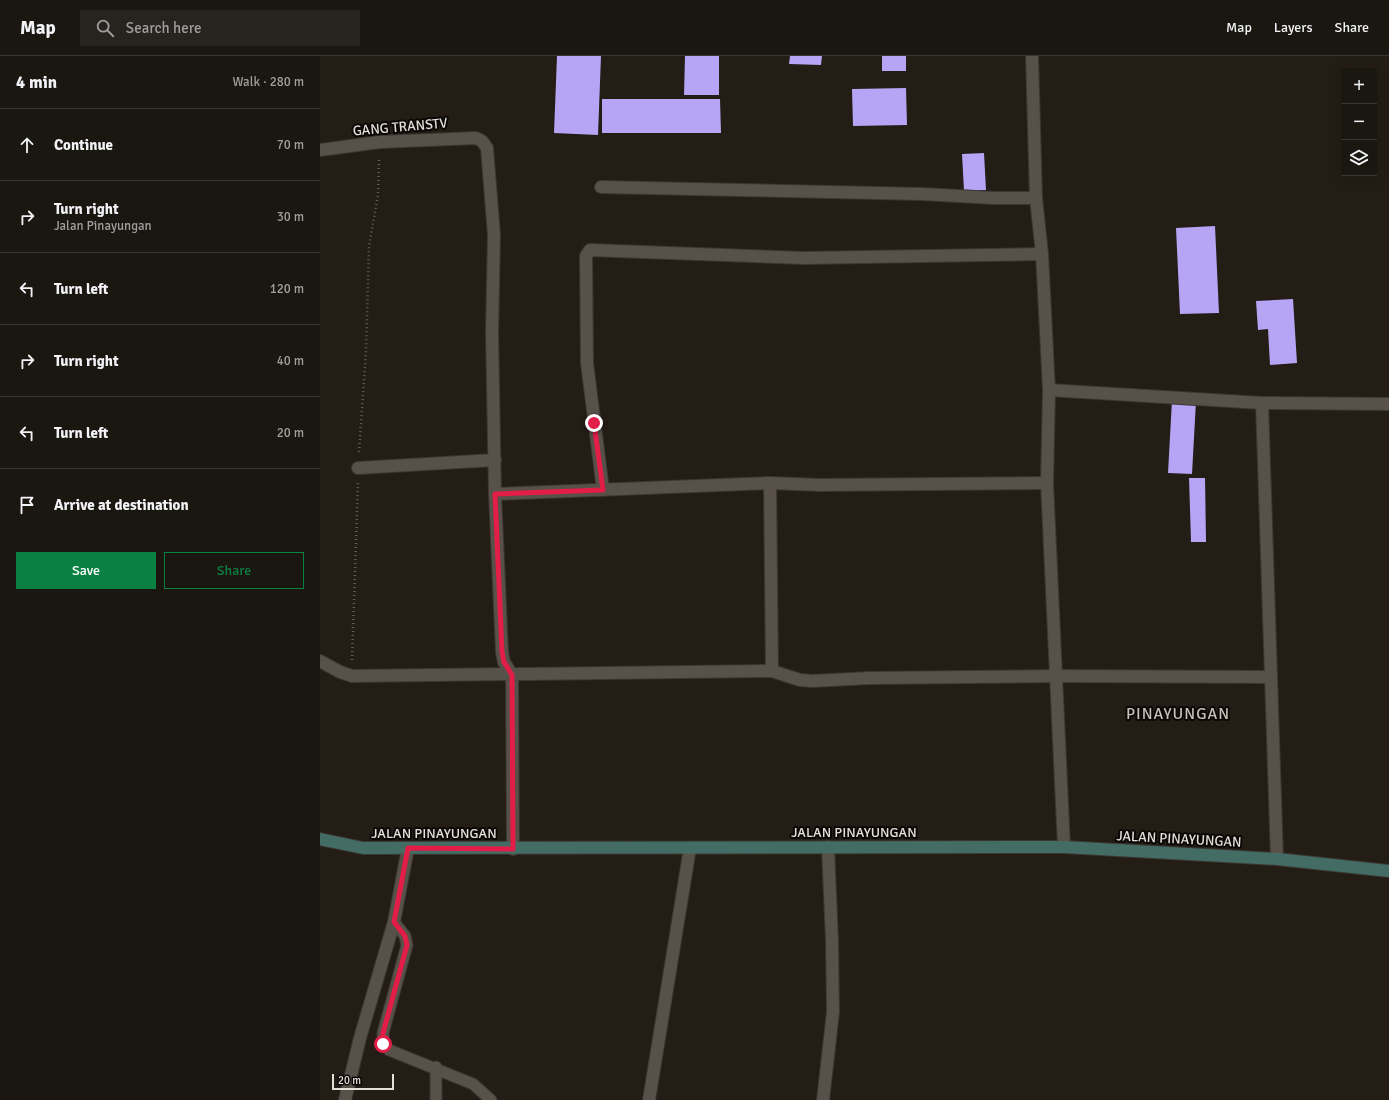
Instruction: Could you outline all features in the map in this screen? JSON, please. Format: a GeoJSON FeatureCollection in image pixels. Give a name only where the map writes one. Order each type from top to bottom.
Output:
{"type":"FeatureCollection","features":[{"type":"Feature","properties":{"kind":"main road","name":"JALAN PINAYUNGAN"},"geometry":{"type":"LineString","coordinates":[[320,839],[363,848],[513,849],[1064,847],[1277,859],[1389,871]]}},
{"type":"Feature","properties":{"kind":"street"},"geometry":{"type":"LineString","coordinates":[[1032,56],[1036,198],[1042,254],[1049,390],[1047,483],[1064,847]]}},
{"type":"Feature","properties":{"kind":"street","name":"GANG TRANSTV"},"geometry":{"type":"LineString","coordinates":[[320,150],[380,142],[460,138],[476,138],[482,141],[487,148],[494,235],[492,333],[495,460]]}},
{"type":"Feature","properties":{"kind":"street"},"geometry":{"type":"LineString","coordinates":[[601,187],[1036,198]]}},
{"type":"Feature","properties":{"kind":"street"},"geometry":{"type":"LineString","coordinates":[[603,490],[588,363],[586,256],[590,250],[804,258],[1042,254]]}},
{"type":"Feature","properties":{"kind":"street"},"geometry":{"type":"LineString","coordinates":[[1049,390],[1262,403],[1389,404]]}},
{"type":"Feature","properties":{"kind":"street"},"geometry":{"type":"LineString","coordinates":[[1262,403],[1277,859]]}},
{"type":"Feature","properties":{"kind":"street"},"geometry":{"type":"LineString","coordinates":[[358,468],[495,460],[495,494],[502,652],[504,662],[512,675],[513,849]]}},
{"type":"Feature","properties":{"kind":"street"},"geometry":{"type":"LineString","coordinates":[[495,494],[770,483],[820,485],[1047,483]]}},
{"type":"Feature","properties":{"kind":"street"},"geometry":{"type":"LineString","coordinates":[[770,483],[772,671]]}},
{"type":"Feature","properties":{"kind":"street"},"geometry":{"type":"LineString","coordinates":[[320,662],[352,676],[772,671],[800,680],[812,681],[870,678],[1056,676],[1270,677]]}},
{"type":"Feature","properties":{"kind":"street"},"geometry":{"type":"LineString","coordinates":[[823,1100],[832,1012],[832,941],[828,847]]}},
{"type":"Feature","properties":{"kind":"street"},"geometry":{"type":"LineString","coordinates":[[345,1100],[360,1038],[394,922],[408,848]]}},
{"type":"Feature","properties":{"kind":"street"},"geometry":{"type":"LineString","coordinates":[[649,1100],[690,848]]}},
{"type":"Feature","properties":{"kind":"lane"},"geometry":{"type":"LineString","coordinates":[[394,922],[405,936],[407,945],[383,1033],[383,1044],[389,1050],[473,1084],[491,1100]]}},
{"type":"Feature","properties":{"kind":"lane"},"geometry":{"type":"LineString","coordinates":[[436,1068],[436,1100]]}},
{"type":"Feature","properties":{"kind":"path"},"geometry":{"type":"LineString","coordinates":[[352,676],[358,468],[366,352],[369,246],[378,195],[380,142]]}},
{"type":"Feature","properties":{"kind":"building"},"geometry":{"type":"Polygon","coordinates":[[[557,56],[601,56],[598,135],[554,133],[557,56]]]}},
{"type":"Feature","properties":{"kind":"building"},"geometry":{"type":"Polygon","coordinates":[[[685,56],[719,56],[719,95],[684,95],[685,56]]]}},
{"type":"Feature","properties":{"kind":"building"},"geometry":{"type":"Polygon","coordinates":[[[790,56],[822,56],[821,65],[789,64],[790,56]]]}},
{"type":"Feature","properties":{"kind":"building"},"geometry":{"type":"Polygon","coordinates":[[[882,56],[906,56],[906,71],[882,71],[882,56]]]}},
{"type":"Feature","properties":{"kind":"building"},"geometry":{"type":"Polygon","coordinates":[[[906,88],[907,125],[853,126],[852,89],[906,88]]]}},
{"type":"Feature","properties":{"kind":"building"},"geometry":{"type":"Polygon","coordinates":[[[602,99],[720,99],[721,133],[602,133],[602,99]]]}},
{"type":"Feature","properties":{"kind":"building"},"geometry":{"type":"Polygon","coordinates":[[[984,153],[986,190],[964,191],[962,154],[984,153]]]}},
{"type":"Feature","properties":{"kind":"building"},"geometry":{"type":"Polygon","coordinates":[[[1215,226],[1219,313],[1180,314],[1176,228],[1215,226]]]}},
{"type":"Feature","properties":{"kind":"building"},"geometry":{"type":"Polygon","coordinates":[[[1293,299],[1297,363],[1270,365],[1268,329],[1258,330],[1256,301],[1293,299]]]}},
{"type":"Feature","properties":{"kind":"building"},"geometry":{"type":"Polygon","coordinates":[[[1172,400],[1196,401],[1192,474],[1168,473],[1172,400]]]}},
{"type":"Feature","properties":{"kind":"building"},"geometry":{"type":"Polygon","coordinates":[[[1189,478],[1205,478],[1206,542],[1191,542],[1189,478]]]}},
{"type":"Feature","properties":{"kind":"district","name":"PINAYUNGAN"},"geometry":{"type":"Point","coordinates":[1178,714]}},
{"type":"Feature","properties":{"kind":"route"},"geometry":{"type":"LineString","coordinates":[[383,1044],[383,1033],[407,945],[405,936],[394,922],[408,848],[513,849],[512,675],[506,667],[502,652],[495,494],[603,490],[594,423]]}}]}
